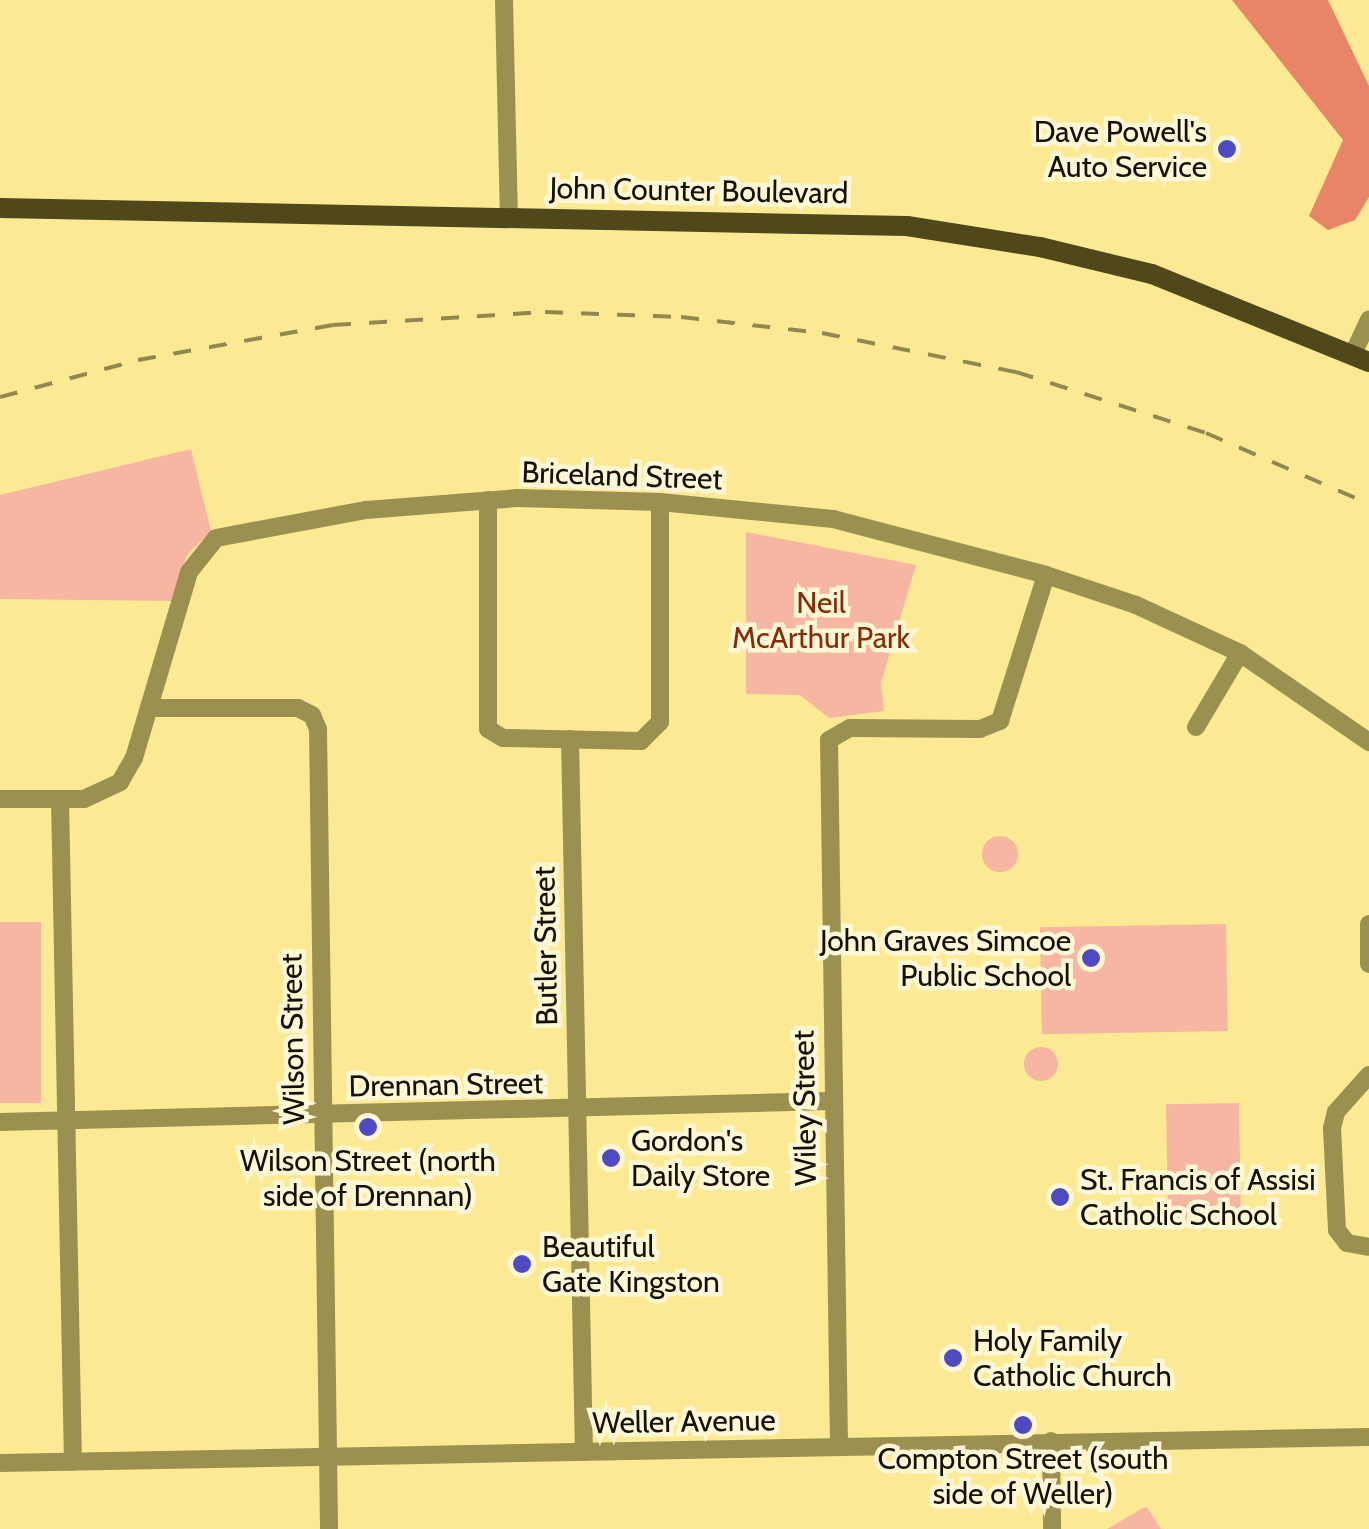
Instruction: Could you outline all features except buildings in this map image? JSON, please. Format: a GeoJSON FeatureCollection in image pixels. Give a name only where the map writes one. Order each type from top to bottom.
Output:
{"type":"FeatureCollection","features":[{"type":"Feature","properties":{"kind":"main road","name":"John Counter Boulevard"},"geometry":{"type":"LineString","coordinates":[[2,210],[794,222],[979,236],[1152,274],[1361,358]]}},
{"type":"Feature","properties":{"kind":"street"},"geometry":{"type":"LineString","coordinates":[[504,0],[509,218]]}},
{"type":"Feature","properties":{"kind":"street"},"geometry":{"type":"LineString","coordinates":[[1361,358],[1369,320]]}},
{"type":"Feature","properties":{"kind":"street"},"geometry":{"type":"LineString","coordinates":[[488,500],[488,730],[503,738],[641,741],[658,729],[660,502]]}},
{"type":"Feature","properties":{"kind":"street","name":"Briceland Street"},"geometry":{"type":"LineString","coordinates":[[0,799],[96,797],[120,782],[149,708],[189,572],[216,538],[366,510],[488,500],[660,502],[833,519],[1046,575],[1136,605],[1240,653],[1299,688],[1369,742]]}},
{"type":"Feature","properties":{"kind":"street","name":"Wiley Street"},"geometry":{"type":"LineString","coordinates":[[840,1446],[829,740],[850,728],[980,729],[1000,721],[1046,575]]}},
{"type":"Feature","properties":{"kind":"street"},"geometry":{"type":"LineString","coordinates":[[1196,727],[1240,653]]}},
{"type":"Feature","properties":{"kind":"street","name":"Wilson Street"},"geometry":{"type":"LineString","coordinates":[[149,708],[298,708],[312,714],[318,729],[329,1529]]}},
{"type":"Feature","properties":{"kind":"street","name":"Butler Street"},"geometry":{"type":"LineString","coordinates":[[570,738],[584,1452]]}},
{"type":"Feature","properties":{"kind":"street"},"geometry":{"type":"LineString","coordinates":[[60,800],[73,1462]]}},
{"type":"Feature","properties":{"kind":"street"},"geometry":{"type":"LineString","coordinates":[[1369,924],[1369,964]]}},
{"type":"Feature","properties":{"kind":"street"},"geometry":{"type":"LineString","coordinates":[[1369,1075],[1336,1112],[1332,1128],[1337,1230],[1347,1242],[1369,1248]]}},
{"type":"Feature","properties":{"kind":"street","name":"Drennan Street"},"geometry":{"type":"LineString","coordinates":[[0,1122],[832,1101]]}},
{"type":"Feature","properties":{"kind":"street","name":"Weller Avenue"},"geometry":{"type":"LineString","coordinates":[[0,1463],[1369,1437]]}},
{"type":"Feature","properties":{"kind":"street"},"geometry":{"type":"LineString","coordinates":[[1051,1441],[1052,1529]]}},
{"type":"Feature","properties":{"kind":"green space"},"geometry":{"type":"Polygon","coordinates":[[[191,449],[211,531],[187,555],[171,601],[0,599],[0,495],[191,449]]]}},
{"type":"Feature","properties":{"kind":"green space","name":"Neil McArthur Park"},"geometry":{"type":"Polygon","coordinates":[[[746,532],[916,565],[881,683],[884,711],[829,718],[800,695],[746,694],[746,532]]]}},
{"type":"Feature","properties":{"kind":"green space"},"geometry":{"type":"Polygon","coordinates":[[[1000,836],[1013,841],[1018,854],[1013,867],[1000,872],[987,867],[982,854],[987,841],[1000,836]]]}},
{"type":"Feature","properties":{"kind":"green space"},"geometry":{"type":"Polygon","coordinates":[[[0,922],[41,922],[41,1103],[0,1103],[0,922]]]}},
{"type":"Feature","properties":{"kind":"green space"},"geometry":{"type":"Polygon","coordinates":[[[1226,924],[1228,1031],[1042,1034],[1040,927],[1226,924]]]}},
{"type":"Feature","properties":{"kind":"green space"},"geometry":{"type":"Polygon","coordinates":[[[1041,1047],[1053,1052],[1058,1064],[1053,1076],[1041,1081],[1029,1076],[1024,1064],[1029,1052],[1041,1047]]]}},
{"type":"Feature","properties":{"kind":"green space"},"geometry":{"type":"Polygon","coordinates":[[[1239,1103],[1241,1222],[1168,1223],[1166,1104],[1239,1103]]]}},
{"type":"Feature","properties":{"kind":"green space"},"geometry":{"type":"Polygon","coordinates":[[[1147,1507],[1161,1529],[1107,1529],[1143,1508],[1147,1507]]]}},
{"type":"Feature","properties":{"kind":"shaded area"},"geometry":{"type":"Polygon","coordinates":[[[1232,0],[1328,0],[1369,86],[1369,197],[1355,220],[1328,230],[1309,216],[1343,140],[1232,0]]]}},
{"type":"Feature","properties":{"kind":"railway"},"geometry":{"type":"LineString","coordinates":[[0,397],[138,360],[333,325],[545,312],[681,317],[822,333],[1016,372],[1206,433],[1369,504]]}},
{"type":"Feature","properties":{"kind":"place","name":"Dave Powell's Auto Service"},"geometry":{"type":"Point","coordinates":[1227,149]}},
{"type":"Feature","properties":{"kind":"place","name":"John Graves Simcoe Public School"},"geometry":{"type":"Point","coordinates":[1091,958]}},
{"type":"Feature","properties":{"kind":"place","name":"Wilson Street (north side of Drennan)"},"geometry":{"type":"Point","coordinates":[368,1127]}},
{"type":"Feature","properties":{"kind":"place","name":"Gordon's Daily Store"},"geometry":{"type":"Point","coordinates":[611,1158]}},
{"type":"Feature","properties":{"kind":"place","name":"St. Francis of Assisi Catholic School"},"geometry":{"type":"Point","coordinates":[1060,1197]}},
{"type":"Feature","properties":{"kind":"place","name":"Beautiful Gate Kingston"},"geometry":{"type":"Point","coordinates":[522,1264]}},
{"type":"Feature","properties":{"kind":"place","name":"Holy Family Catholic Church"},"geometry":{"type":"Point","coordinates":[953,1358]}},
{"type":"Feature","properties":{"kind":"place","name":"Compton Street (south side of Weller)"},"geometry":{"type":"Point","coordinates":[1023,1425]}}]}
